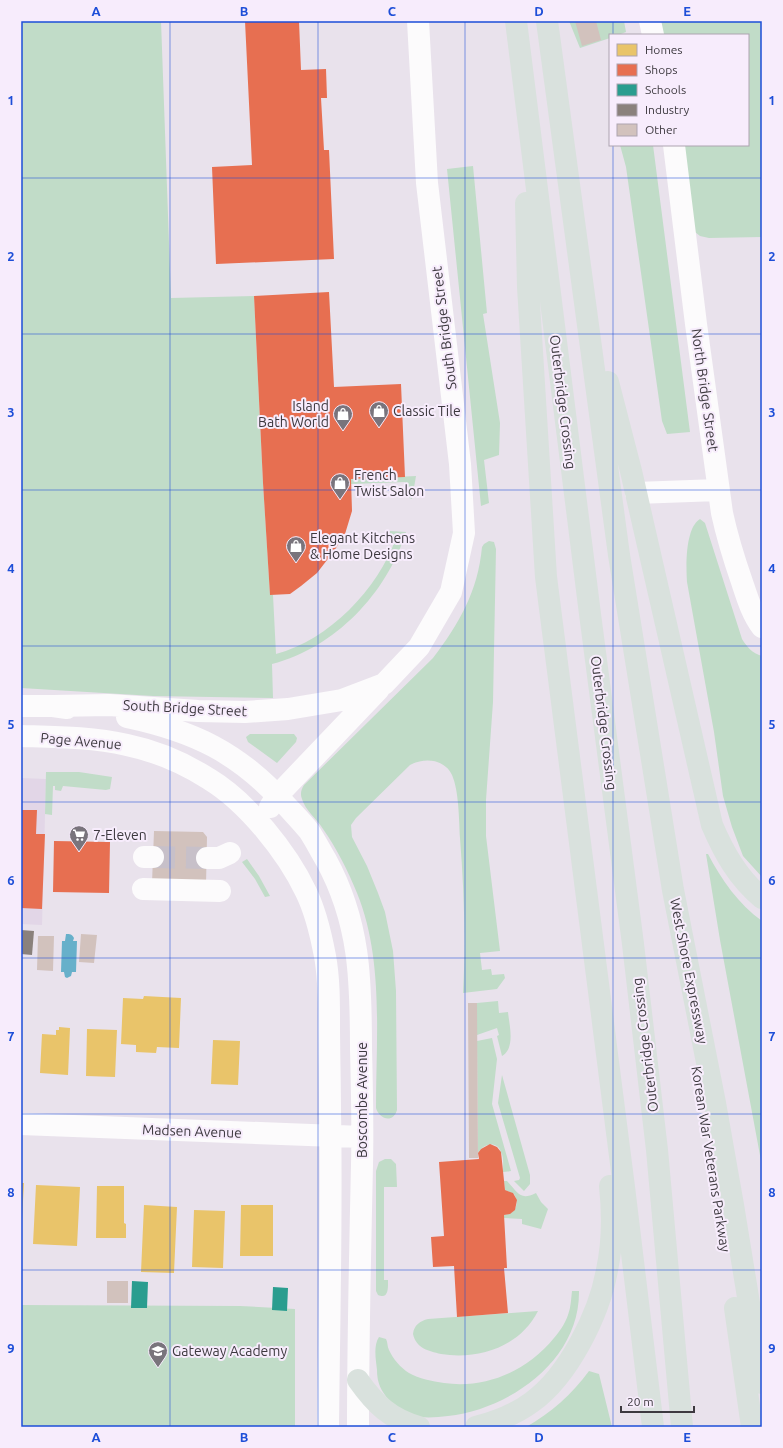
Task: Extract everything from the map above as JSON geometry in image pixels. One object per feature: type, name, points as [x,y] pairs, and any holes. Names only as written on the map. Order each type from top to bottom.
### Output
[{"type":"highway","name":"Outerbridge Crossing","points":[[516,21],[585,575],[633,944],[657,1150],[682,1427]]},
{"type":"highway","points":[[547,21],[619,556],[673,890]]},
{"type":"highway","points":[[524,81],[528,287],[546,577],[624,1187],[653,1427]]},
{"type":"highway","points":[[583,285],[636,493],[712,825],[721,846],[731,863],[744,880],[762,898]]},
{"type":"highway","points":[[476,1427],[515,1413],[545,1392],[558,1378],[581,1341],[599,1300],[607,1272],[612,1231],[610,1191],[574,901],[573,793]]},
{"type":"highway","name":"West Shore Expressway","points":[[673,890],[698,1009],[735,1213],[762,1383]]},
{"type":"highway","name":"Korean War Veterans Parkway","points":[[673,890],[687,1011],[720,1206],[752,1427]]},
{"type":"highway","points":[[358,1380],[369,1396],[385,1411],[397,1419],[419,1427]]},
{"type":"street","name":"South Bridge Street","points":[[260,824],[277,796],[419,647],[451,592],[464,533],[460,464],[427,183],[418,21]]},
{"type":"street","points":[[650,21],[654,34]]},
{"type":"street","name":"North Bridge Street","points":[[674,146],[718,490],[727,536],[751,607],[762,628]]},
{"type":"street","points":[[636,493],[718,490]]},
{"type":"street","name":"South Bridge Street","points":[[53,706],[109,705],[221,713],[281,710],[316,706],[342,700],[384,684]]},
{"type":"street","name":"Page Avenue","points":[[21,706],[53,706],[108,714],[148,722],[182,732],[207,742],[233,758],[258,777],[277,796]]},
{"type":"street","name":"Page Avenue","points":[[21,736],[85,738],[107,741],[134,747],[172,759],[210,779],[237,800],[260,824]]},
{"type":"street","name":"Boscombe Avenue","points":[[277,796],[309,831],[320,848],[338,884],[350,920],[357,953],[361,991],[362,1137],[358,1427]]},
{"type":"street","points":[[260,824],[284,854],[307,894],[316,918],[325,958],[328,985],[330,1136],[328,1427]]},
{"type":"street","points":[[207,858],[219,858],[230,853]]},
{"type":"street","points":[[143,888],[220,891]]},
{"type":"street","name":"Madsen Avenue","points":[[21,1124],[362,1137]]},
{"type":"shaded area","points":[[21,778],[46,779],[42,925],[21,924]]},
{"type":"green space","points":[[21,21],[161,21],[171,298],[254,296],[263,483],[270,595],[273,595],[276,654],[296,647],[315,637],[333,625],[349,610],[377,576],[388,557],[396,538],[387,533],[390,531],[406,532],[397,555],[386,576],[356,615],[317,645],[295,656],[272,664],[273,698],[153,696],[21,688]]},
{"type":"green space","points":[[569,21],[624,21],[626,32],[621,34],[609,34],[609,38],[580,48]]},
{"type":"green space","points":[[653,21],[762,21],[762,237],[709,238],[700,236],[695,232],[679,146],[749,146],[749,34],[657,34]]},
{"type":"green space","points":[[620,146],[653,146],[690,432],[667,434],[662,421],[626,167]]},
{"type":"green space","points":[[473,166],[487,313],[483,314],[500,423],[499,455],[484,460],[489,503],[481,506],[447,169]]},
{"type":"green space","points":[[416,476],[412,499],[409,498],[407,494],[405,482],[351,484],[351,479]]},
{"type":"green space","points":[[700,519],[705,523],[742,639],[750,649],[762,656],[762,877],[743,856],[732,827],[723,796],[714,732],[687,582],[686,567],[689,539],[695,524]]},
{"type":"green space","points":[[489,541],[494,542],[496,549],[493,702],[486,800],[486,836],[500,951],[480,953],[482,970],[491,969],[492,975],[504,974],[505,978],[497,989],[463,993],[463,896],[459,814],[456,789],[452,775],[444,765],[433,761],[421,761],[410,765],[356,818],[351,825],[352,837],[367,866],[385,912],[393,951],[396,991],[397,1110],[392,1117],[386,1118],[380,1115],[376,1108],[377,999],[375,972],[366,918],[357,893],[342,860],[333,844],[306,807],[301,797],[301,792],[304,785],[433,658],[459,620],[466,606],[476,578],[482,547]]},
{"type":"green space","points":[[250,734],[294,734],[297,738],[296,742],[277,763],[248,742],[246,737]]},
{"type":"green space","points":[[46,772],[79,772],[112,777],[110,789],[106,790],[63,786],[61,791],[55,790],[55,786],[53,786],[52,815],[45,814]]},
{"type":"green space","points":[[706,854],[708,854],[731,891],[754,915],[762,921],[762,1166],[720,940]]},
{"type":"green space","points":[[247,859],[259,876],[270,896],[265,897],[255,879],[242,862]]},
{"type":"green space","points":[[498,1001],[499,1013],[508,1012],[511,1036],[509,1047],[502,1056],[497,1036],[499,1035],[497,1028],[477,1035],[477,1003]]},
{"type":"green space","points":[[492,1038],[497,1059],[492,1104],[511,1171],[503,1172],[503,1156],[499,1148],[490,1145],[483,1147],[478,1153],[477,1041]]},
{"type":"green space","points":[[502,1075],[530,1175],[530,1184],[524,1191],[514,1181],[519,1180],[520,1178],[498,1103]]},
{"type":"green space","points":[[385,1159],[391,1159],[396,1164],[397,1187],[384,1187],[384,1280],[388,1280],[388,1286],[386,1294],[382,1296],[378,1295],[376,1291],[376,1171],[379,1162]]},
{"type":"green space","points":[[504,1181],[507,1181],[523,1196],[536,1193],[541,1202],[548,1209],[541,1229],[522,1224],[522,1219],[504,1218],[504,1215],[514,1211],[517,1201],[514,1194],[505,1190]]},
{"type":"green space","points":[[572,1291],[579,1291],[576,1316],[568,1339],[554,1359],[537,1377],[517,1392],[495,1403],[471,1411],[448,1416],[417,1417],[399,1410],[386,1397],[382,1390],[378,1379],[375,1353],[379,1337],[386,1339],[388,1349],[400,1366],[417,1377],[444,1383],[460,1384],[490,1380],[505,1375],[518,1368],[543,1350],[562,1328],[567,1318],[570,1309]]},
{"type":"green space","name":"Gateway Academy","points":[[21,1305],[240,1306],[295,1309],[295,1427],[21,1427]]},
{"type":"green space","points":[[538,1311],[520,1334],[509,1342],[483,1353],[455,1355],[436,1353],[420,1346],[413,1334],[418,1324],[428,1319]]},
{"type":"green space","points":[[589,1371],[599,1374],[612,1427],[526,1427],[544,1416],[560,1402],[576,1387]]},
{"type":"water","points":[[66,934],[72,935],[74,938],[73,941],[77,941],[76,972],[72,972],[71,976],[67,978],[65,977],[64,972],[61,972],[62,941],[65,941]]},
{"type":"building: Homes","points":[[144,996],[181,998],[179,1048],[157,1047],[156,1053],[136,1052],[136,1045],[121,1044],[123,998],[143,999]]},
{"type":"building: Homes","points":[[59,1027],[70,1028],[68,1075],[40,1073],[42,1034],[56,1035],[56,1030],[59,1030]]},
{"type":"building: Homes","points":[[87,1029],[117,1030],[115,1077],[86,1076]]},
{"type":"building: Homes","points":[[213,1040],[240,1041],[238,1085],[211,1084]]},
{"type":"building: Homes","points":[[21,1183],[24,1183],[22,1219],[21,1219]]},
{"type":"building: Homes","points":[[36,1185],[80,1187],[77,1246],[33,1244]]},
{"type":"building: Homes","points":[[97,1186],[124,1186],[124,1223],[126,1224],[126,1238],[96,1238]]},
{"type":"building: Homes","points":[[144,1205],[177,1207],[174,1273],[141,1272]]},
{"type":"building: Homes","points":[[241,1205],[273,1205],[273,1256],[240,1256]]},
{"type":"building: Homes","points":[[194,1210],[225,1211],[223,1268],[192,1267]]},
{"type":"building: Shops","points":[[245,21],[299,21],[301,70],[326,69],[327,98],[321,98],[324,150],[329,150],[334,259],[216,264],[212,167],[252,165]]},
{"type":"building: Shops","points":[[329,292],[334,387],[401,384],[405,477],[351,479],[352,511],[345,534],[334,551],[317,573],[290,594],[270,595],[254,296]]},
{"type":"building: Shops","points":[[21,810],[37,810],[36,834],[45,834],[42,909],[21,908]]},
{"type":"building: Shops","points":[[54,841],[110,842],[109,893],[53,892]]},
{"type":"building: Shops","points":[[490,1144],[497,1147],[501,1152],[505,1190],[513,1193],[517,1200],[515,1210],[510,1214],[504,1215],[507,1268],[504,1268],[508,1313],[457,1317],[454,1266],[433,1267],[431,1237],[444,1236],[439,1162],[479,1159],[478,1153],[481,1149]]},
{"type":"building: Schools","points":[[132,1281],[148,1282],[147,1308],[131,1308]]},
{"type":"building: Schools","points":[[273,1287],[288,1288],[287,1311],[272,1310]]},
{"type":"building: Industry","points":[[21,930],[34,931],[32,955],[21,954]]},
{"type":"building: Other","points":[[575,21],[596,21],[601,40],[582,46]]},
{"type":"building: Other","points":[[154,831],[203,832],[207,837],[206,885],[152,883]]},
{"type":"building: Other","points":[[81,934],[97,935],[94,963],[79,962]]},
{"type":"building: Other","points":[[38,936],[54,936],[53,971],[37,970]]},
{"type":"building: Other","points":[[468,1003],[477,1003],[478,1158],[469,1158]]},
{"type":"building: Other","points":[[107,1281],[128,1281],[128,1303],[107,1303]]},
{"type":"tunnel","points":[[153,857],[207,858]]},
{"type":"place","name":"Classic Tile","points":[[379,428]]},
{"type":"place","name":"Island Bath World","points":[[343,431]]},
{"type":"place","name":"French Twist Salon","points":[[340,500]]},
{"type":"place","name":"Elegant Kitchens & Home Designs","points":[[296,563]]},
{"type":"place","name":"7-Eleven","points":[[79,852]]},
{"type":"place","name":"Gateway Academy","points":[[158,1368]]}]
